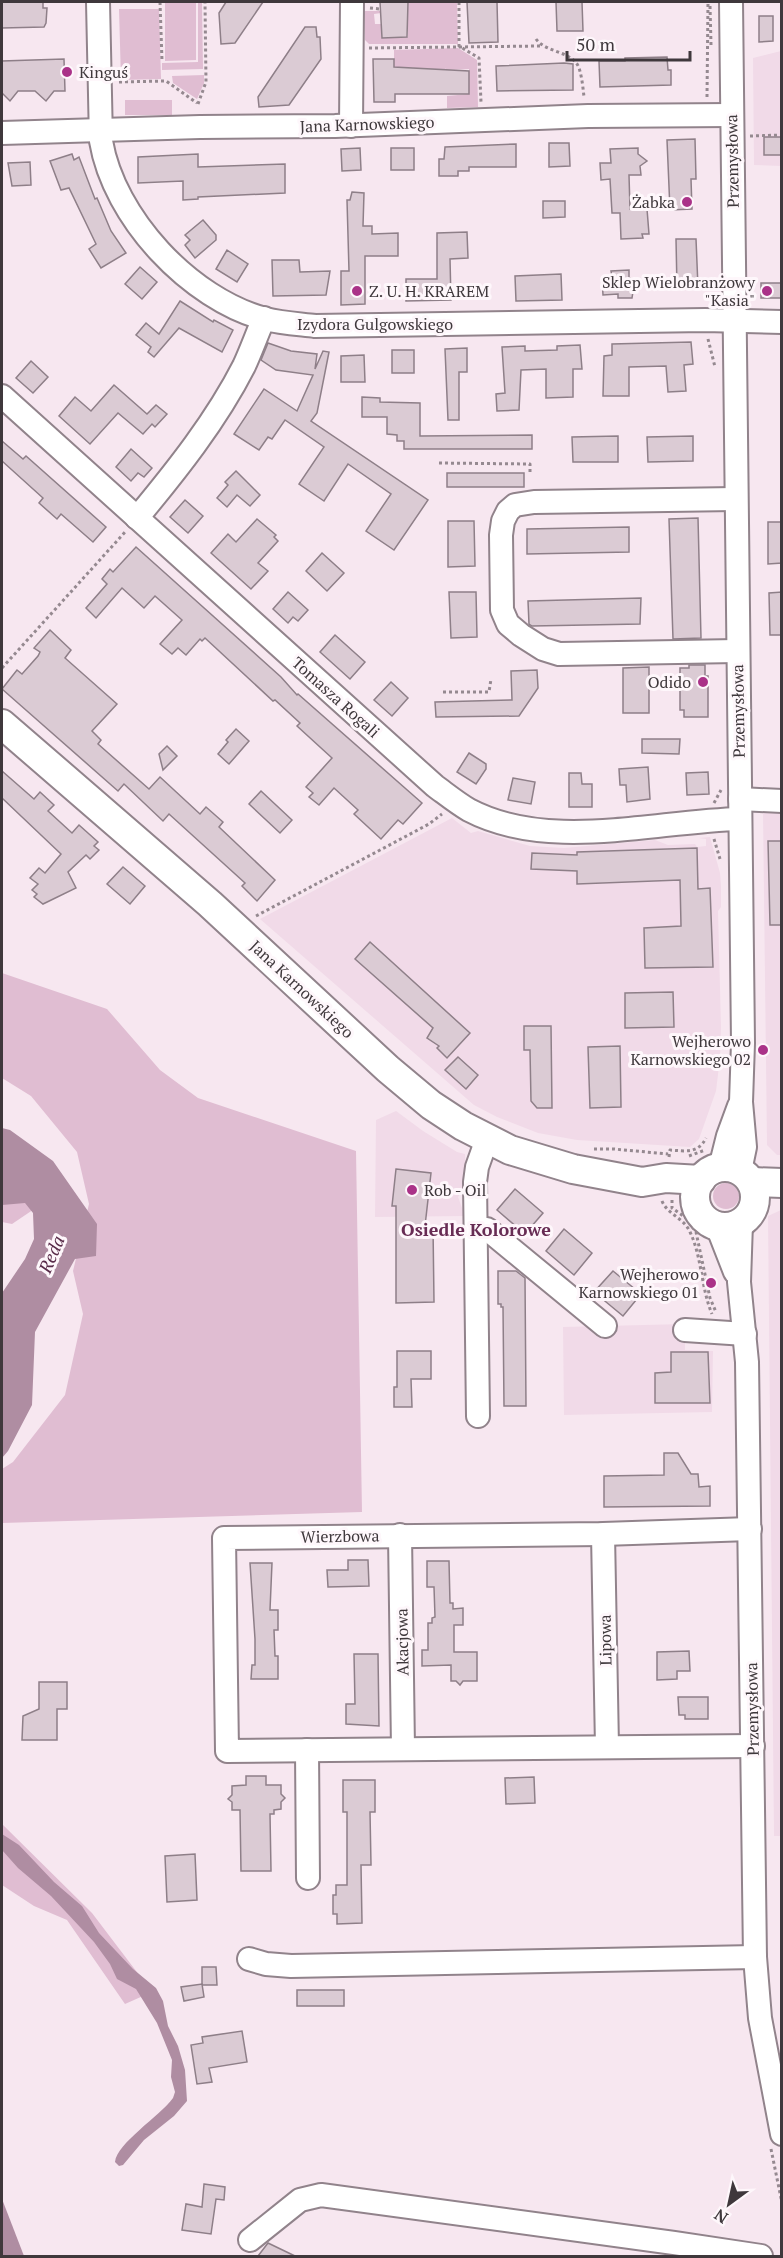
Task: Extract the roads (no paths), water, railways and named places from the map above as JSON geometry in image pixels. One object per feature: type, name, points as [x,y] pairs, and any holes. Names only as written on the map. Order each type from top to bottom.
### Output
[{"type":"main road","name":"Jana Karnowskiego","points":[[2,724],[238,930],[379,1061],[430,1105],[463,1126],[510,1150],[663,1195],[728,1195],[782,1183]]},
{"type":"main road","points":[[728,1195],[782,1195]]},
{"type":"street","name":"Izydora Gulgowskiego","points":[[98,2],[104,155],[127,206],[160,254],[185,277],[216,296],[264,318],[315,326],[734,320]]},
{"type":"street","points":[[351,126],[352,2]]},
{"type":"street","name":"Przemysłowa","points":[[732,2],[735,499],[743,1043],[741,1102],[728,1136],[728,1195],[747,1362],[755,1957],[760,2018],[782,2134]]},
{"type":"street","name":"Jana Karnowskiego","points":[[2,132],[351,126],[588,116],[732,115]]},
{"type":"street","points":[[137,518],[177,470],[207,426],[244,366],[264,318]]},
{"type":"street","points":[[734,320],[782,322]]},
{"type":"street","name":"Tomasza Rogali","points":[[2,396],[435,786],[469,810],[515,826],[540,830],[618,829],[713,820],[740,809],[782,801]]},
{"type":"street","points":[[735,499],[534,502],[515,506],[508,511],[503,521],[501,535],[502,610],[508,624],[520,635],[543,649],[559,654],[737,651]]},
{"type":"street","points":[[478,1416],[477,1167],[487,1139]]},
{"type":"street","points":[[476,1229],[487,1229],[605,1326]]},
{"type":"street","points":[[685,1330],[745,1335]]},
{"type":"street","name":"Wierzbowa","points":[[750,1528],[603,1534],[224,1538],[227,1751],[753,1746]]},
{"type":"street","name":"Lipowa","points":[[603,1534],[607,1747]]},
{"type":"street","name":"Akacjowa","points":[[400,1535],[404,1749]]},
{"type":"street","points":[[307,1750],[308,1878]]},
{"type":"street","points":[[249,1959],[266,1964],[291,1966],[755,1957]]},
{"type":"street","points":[[250,2240],[300,2200],[321,2195],[674,2242],[761,2256]]},
{"type":"water","name":"Reda","points":[[2,1128],[10,1130],[53,1161],[97,1224],[96,1256],[75,1259],[35,1332],[32,1405],[2,1458],[2,1293],[25,1259],[34,1239],[33,1213],[25,1203],[2,1205]]},
{"type":"water","points":[[2,1834],[19,1845],[54,1882],[82,1906],[99,1933],[133,1969],[156,1988],[163,2001],[168,2026],[178,2046],[185,2070],[187,2101],[174,2116],[144,2140],[123,2165],[119,2166],[115,2162],[123,2147],[173,2098],[175,2092],[171,2077],[172,2060],[157,2023],[136,1989],[117,1979],[110,1964],[94,1942],[51,1896],[18,1868],[2,1850]]},
{"type":"water","points":[[2,2199],[24,2256],[2,2256]]},
{"type":"place","name":"Kinguś","points":[[67,72]]},
{"type":"place","name":"Żabka","points":[[687,202]]},
{"type":"place","name":"Z. U. H. KRAREM","points":[[357,291]]},
{"type":"place","name":"Sklep Wielobranżowy \"Kasia\"","points":[[767,291]]},
{"type":"place","name":"Odido","points":[[703,682]]},
{"type":"place","name":"Wejherowo Karnowskiego 02","points":[[763,1050]]},
{"type":"place","name":"Rob - Oil","points":[[412,1190]]},
{"type":"place","name":"Wejherowo Karnowskiego 01","points":[[711,1283]]},
{"type":"district","name":"Osiedle Kolorowe","points":[[476,1229]]}]
